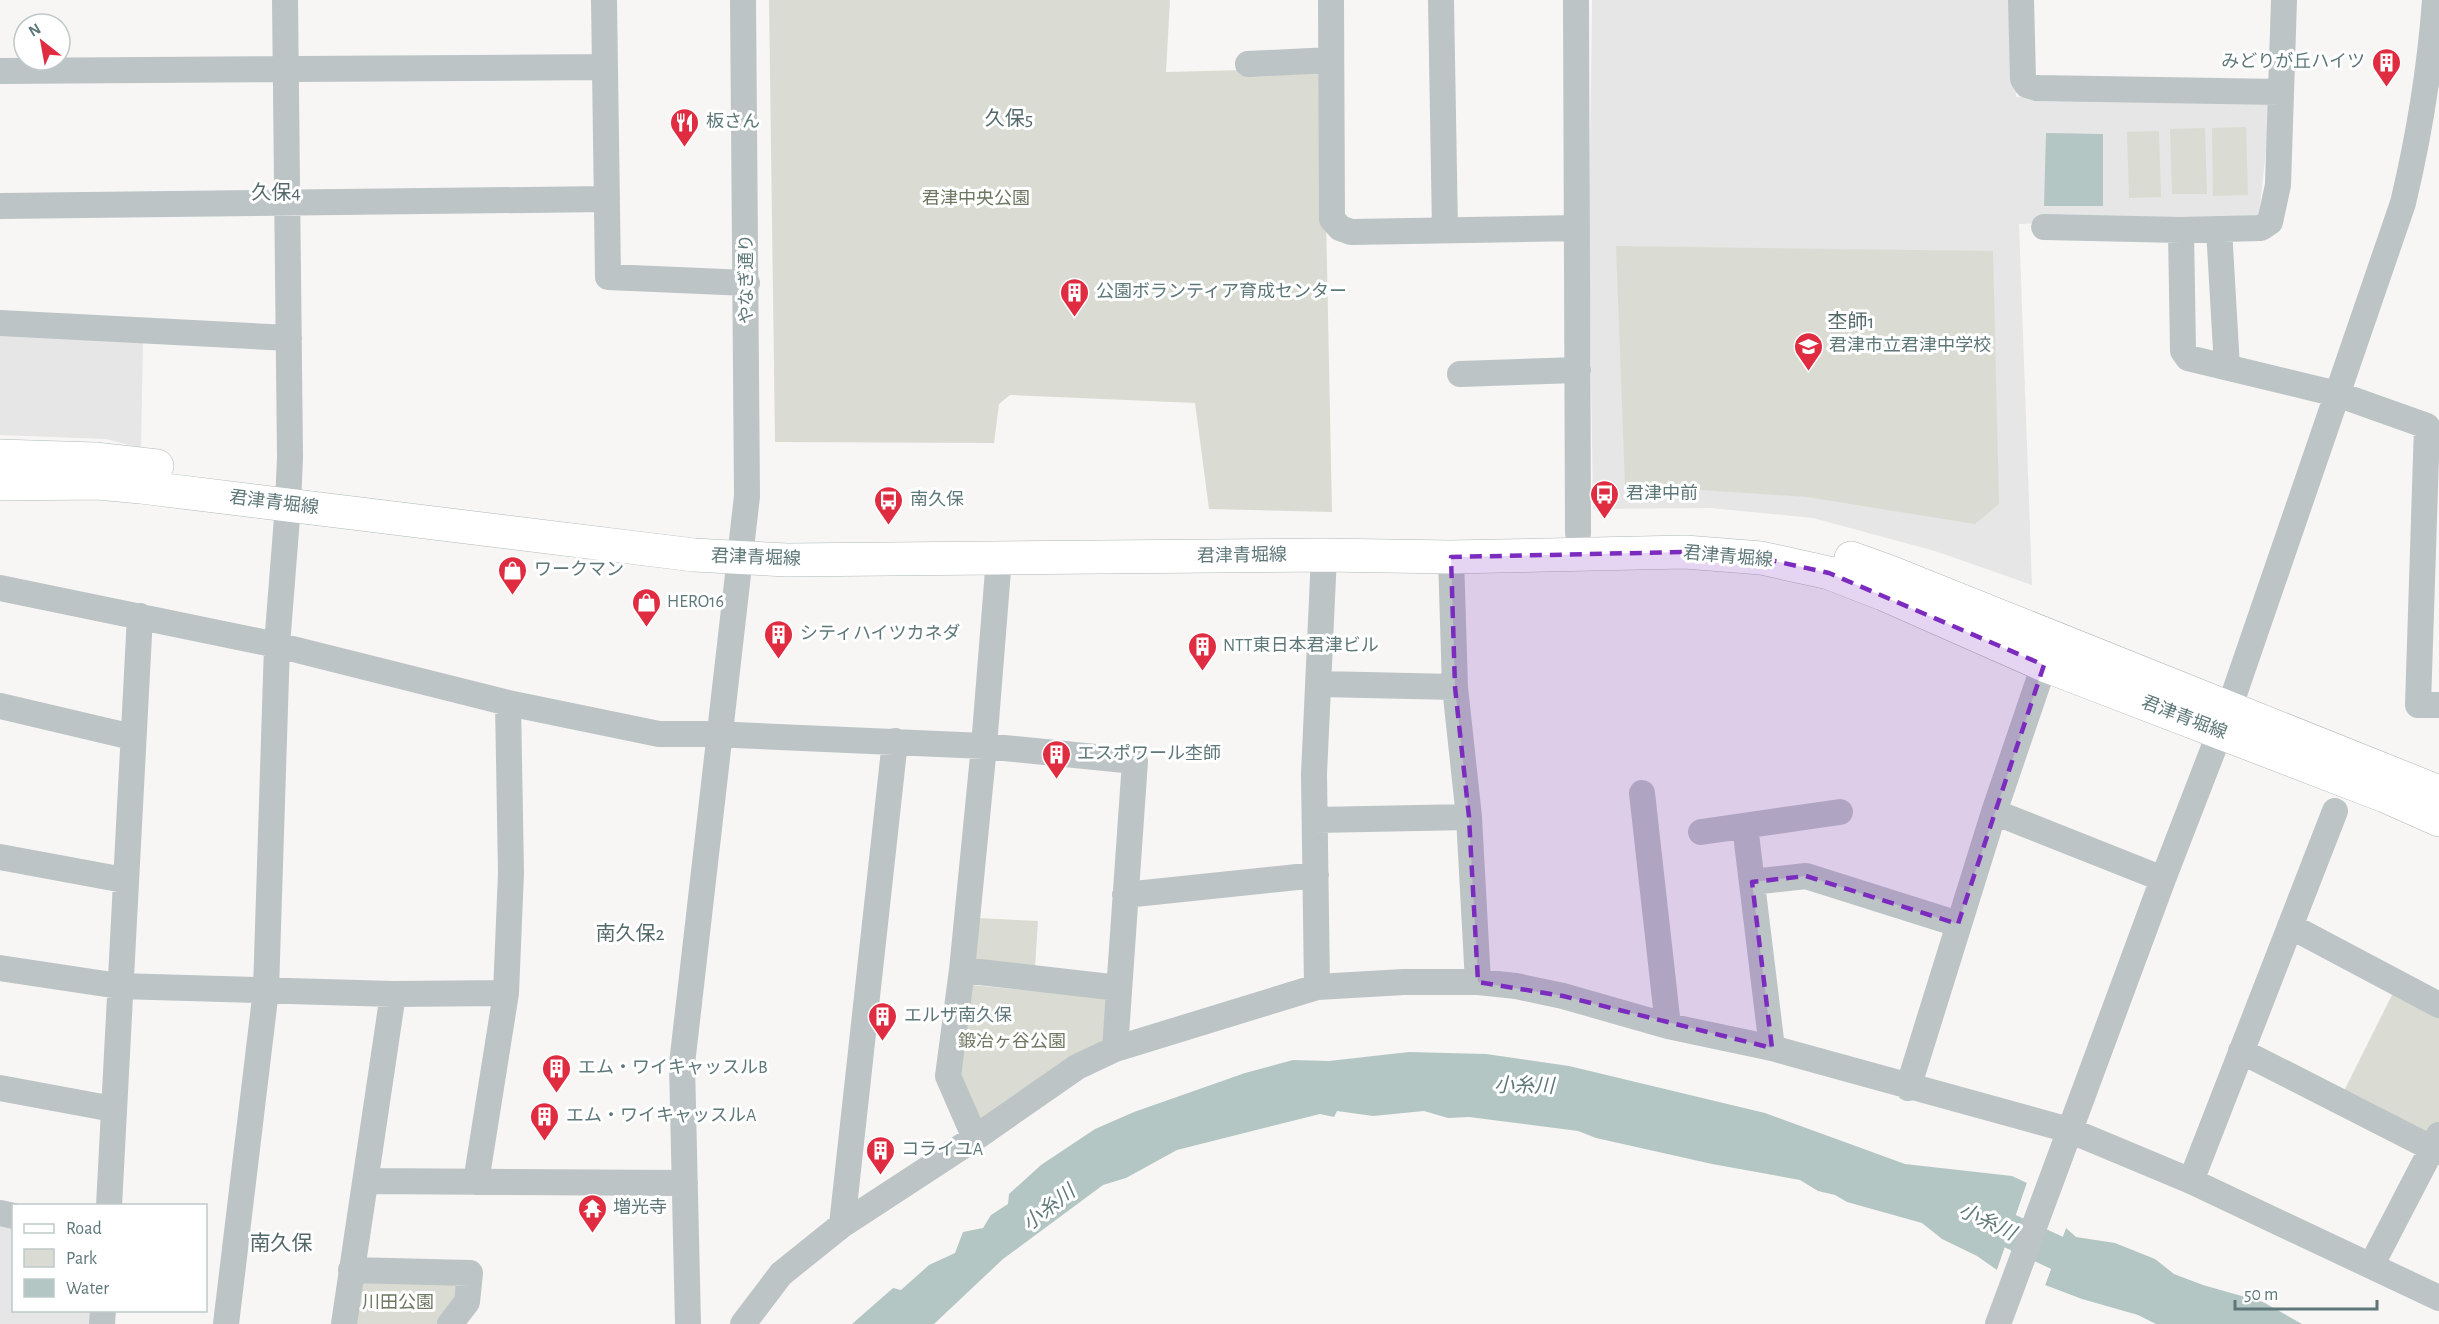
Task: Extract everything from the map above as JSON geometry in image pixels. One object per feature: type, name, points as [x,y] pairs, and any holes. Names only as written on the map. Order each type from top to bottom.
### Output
[{"type":"main road","name":"君津青堀線","points":[[0,456],[95,459],[289,494]]},
{"type":"main road","name":"君津青堀線","points":[[0,484],[98,483],[289,494],[711,536],[742,548],[787,560],[1324,555],[1451,557],[1685,552],[1761,558],[1828,573],[1883,594],[2044,664],[2224,719],[2439,792]]},
{"type":"main road","name":"君津青堀線","points":[[742,548],[956,541],[1706,532],[1789,540],[1890,572],[2224,719],[2439,820]]},
{"type":"street","points":[[226,1324],[266,990],[277,645],[289,494],[285,0]]},
{"type":"street","points":[[604,0],[608,277],[747,284]]},
{"type":"street","name":"やなぎ通り","points":[[688,1324],[682,1064],[747,496],[743,0]]},
{"type":"street","points":[[1331,0],[1332,219],[1340,228],[1352,232],[1577,228]]},
{"type":"street","points":[[1441,0],[1445,230]]},
{"type":"street","points":[[1576,0],[1578,533]]},
{"type":"street","points":[[2021,0],[2023,79],[2027,85],[2037,88],[2281,92]]},
{"type":"street","points":[[2044,227],[2181,230],[2261,228],[2270,222],[2278,185],[2284,0]]},
{"type":"street","points":[[1998,1324],[2224,719],[2406,192],[2419,139],[2431,57],[2435,0]]},
{"type":"street","points":[[1248,64],[1331,60]]},
{"type":"street","points":[[0,71],[605,67]]},
{"type":"street","points":[[0,206],[607,199]]},
{"type":"street","points":[[2219,229],[2227,367]]},
{"type":"street","points":[[2181,230],[2183,351],[2188,358],[2337,394],[2427,426],[2431,534],[2418,705],[2439,705]]},
{"type":"street","points":[[0,322],[289,338]]},
{"type":"street","points":[[1460,374],[1578,370]]},
{"type":"street","points":[[1317,987],[1314,774],[1320,684],[1324,555]]},
{"type":"street","points":[[1451,557],[1455,687],[1469,818],[1478,982]]},
{"type":"street","points":[[975,1138],[948,1076],[962,970],[984,746],[999,558]]},
{"type":"street","points":[[0,588],[277,645],[508,704],[660,734],[895,741],[984,746],[1135,760],[1115,1049]]},
{"type":"street","points":[[109,1204],[124,880],[140,616]]},
{"type":"street","points":[[1908,1088],[1958,924],[2044,664]]},
{"type":"street","points":[[1320,684],[1455,687]]},
{"type":"street","points":[[476,1182],[506,993],[511,873],[508,704]]},
{"type":"street","points":[[0,706],[132,737]]},
{"type":"street","points":[[842,1225],[895,741]]},
{"type":"street","points":[[1642,793],[1668,1026]]},
{"type":"street","points":[[2191,1181],[2335,811]]},
{"type":"street","points":[[1701,832],[1840,812]]},
{"type":"street","points":[[1994,812],[2163,879]]},
{"type":"street","points":[[1315,820],[1469,818]]},
{"type":"street","points":[[1745,826],[1772,1048]]},
{"type":"street","points":[[0,857],[124,880]]},
{"type":"street","points":[[1125,896],[1316,875]]},
{"type":"street","points":[[1752,882],[1806,876],[1958,924]]},
{"type":"street","points":[[2290,926],[2439,1005]]},
{"type":"street","points":[[0,968],[119,986],[393,994],[506,993]]},
{"type":"street","points":[[962,970],[1119,988]]},
{"type":"street","points":[[743,1324],[781,1274],[842,1225],[975,1138],[1077,1067],[1115,1049],[1317,987],[1404,982],[1478,982],[1516,986],[1563,996],[1668,1026],[1772,1048],[1908,1088],[2191,1181],[2439,1298]]},
{"type":"street","points":[[344,1324],[393,994]]},
{"type":"street","points":[[2241,1051],[2437,1145],[2371,1266]]},
{"type":"street","points":[[0,1088],[113,1109]]},
{"type":"street","points":[[366,1181],[685,1183]]},
{"type":"street","points":[[351,1270],[470,1273],[467,1302],[450,1324]]},
{"type":"highlighted area","points":[[1685,552],[1761,558],[1829,573],[2044,665],[1958,924],[1806,876],[1752,882],[1772,1048],[1563,996],[1478,982],[1469,817],[1455,687],[1451,557]]},
{"type":"shaded area","name":"君津市立君津中学校","points":[[1592,0],[2011,0],[2016,97],[2271,104],[2259,215],[2019,224],[2032,585],[1935,551],[1813,518],[1710,508],[1593,509],[1589,237]]},
{"type":"shaded area","points":[[0,334],[143,340],[141,448],[106,439],[0,435]]},
{"type":"shaded area","points":[[0,1221],[12,1223],[12,1312],[91,1312],[90,1324],[0,1324]]},
{"type":"green space","name":"君津中央公園","points":[[769,0],[1170,0],[1166,72],[1323,68],[1332,512],[1209,509],[1195,403],[1010,395],[999,404],[994,443],[775,442]]},
{"type":"green space","points":[[2246,127],[2248,195],[2213,196],[2212,128]]},
{"type":"green space","points":[[2205,128],[2207,194],[2172,194],[2170,129]]},
{"type":"green space","points":[[2159,131],[2161,197],[2129,198],[2127,132]]},
{"type":"green space","points":[[1616,246],[1993,251],[1999,504],[1975,524],[1807,497],[1625,485]]},
{"type":"green space","points":[[978,918],[1038,921],[1035,968],[981,964],[974,958]]},
{"type":"green space","name":"鍛冶ヶ谷公園","points":[[971,985],[1110,998],[1109,1039],[985,1125],[974,1121],[956,1080]]},
{"type":"green space","points":[[2396,994],[2439,1016],[2439,1122],[2434,1132],[2422,1135],[2344,1091],[2392,995]]},
{"type":"green space","name":"川田公園","points":[[359,1280],[454,1282],[458,1287],[458,1298],[438,1324],[349,1324]]},
{"type":"water","points":[[2046,133],[2103,134],[2103,206],[2044,206]]},
{"type":"water","points":[[1409,1052],[1486,1054],[1569,1066],[1765,1113],[1905,1164],[2012,1176],[2027,1183],[1997,1270],[1977,1256],[1942,1239],[1922,1223],[1847,1202],[1835,1195],[1818,1191],[1800,1180],[1712,1164],[1596,1138],[1578,1131],[1469,1117],[1448,1118],[1424,1111],[1373,1116],[1337,1111],[1334,1117],[1320,1114],[1177,1150],[1126,1178],[1103,1185],[1003,1259],[934,1324],[852,1324],[893,1288],[901,1290],[929,1265],[955,1253],[963,1232],[983,1228],[991,1215],[1008,1204],[1009,1194],[1041,1165],[1095,1129],[1134,1112],[1245,1073],[1293,1060],[1329,1061]]},
{"type":"water","points":[[2066,1228],[2076,1237],[2115,1243],[2155,1259],[2174,1274],[2203,1285],[2263,1302],[2302,1324],[2156,1324],[2138,1315],[2082,1299],[2045,1285]]},
{"type":"pier","points":[[2028,1180],[2030,1184],[1999,1271],[1996,1273]]},
{"type":"pier","points":[[2064,1225],[2067,1225],[2044,1288],[2042,1284]]},
{"type":"waterway","name":"小糸川","points":[[1967,1211],[2100,1273]]},
{"type":"place","name":"みどりが丘ハイツ","points":[[2386,88]]},
{"type":"place","name":"板さん","points":[[685,148]]},
{"type":"place","name":"公園ボランティア育成センター","points":[[1075,318]]},
{"type":"place","name":"君津市立君津中学校","points":[[1808,372]]},
{"type":"place","name":"君津中前","points":[[1605,520]]},
{"type":"place","name":"南久保","points":[[889,526]]},
{"type":"place","name":"ワークマン","points":[[513,596]]},
{"type":"place","name":"HERO16","points":[[646,628]]},
{"type":"place","name":"シティハイツカネダ","points":[[779,660]]},
{"type":"place","name":"NTT東日本君津ビル","points":[[1202,672]]},
{"type":"place","name":"エスポワール杢師","points":[[1056,780]]},
{"type":"place","name":"エルザ南久保","points":[[883,1042]]},
{"type":"place","name":"エム・ワイキャッスルB","points":[[557,1094]]},
{"type":"place","name":"エム・ワイキャッスルA","points":[[545,1142]]},
{"type":"place","name":"コライユA","points":[[880,1176]]},
{"type":"place","name":"増光寺","points":[[592,1234]]},
{"type":"district","name":"久保5","points":[[1009,119]]},
{"type":"district","name":"久保4","points":[[276,193]]},
{"type":"district","name":"杢師1","points":[[1851,322]]},
{"type":"district","name":"南久保2","points":[[630,934]]},
{"type":"district","name":"南久保","points":[[281,1243]]}]
